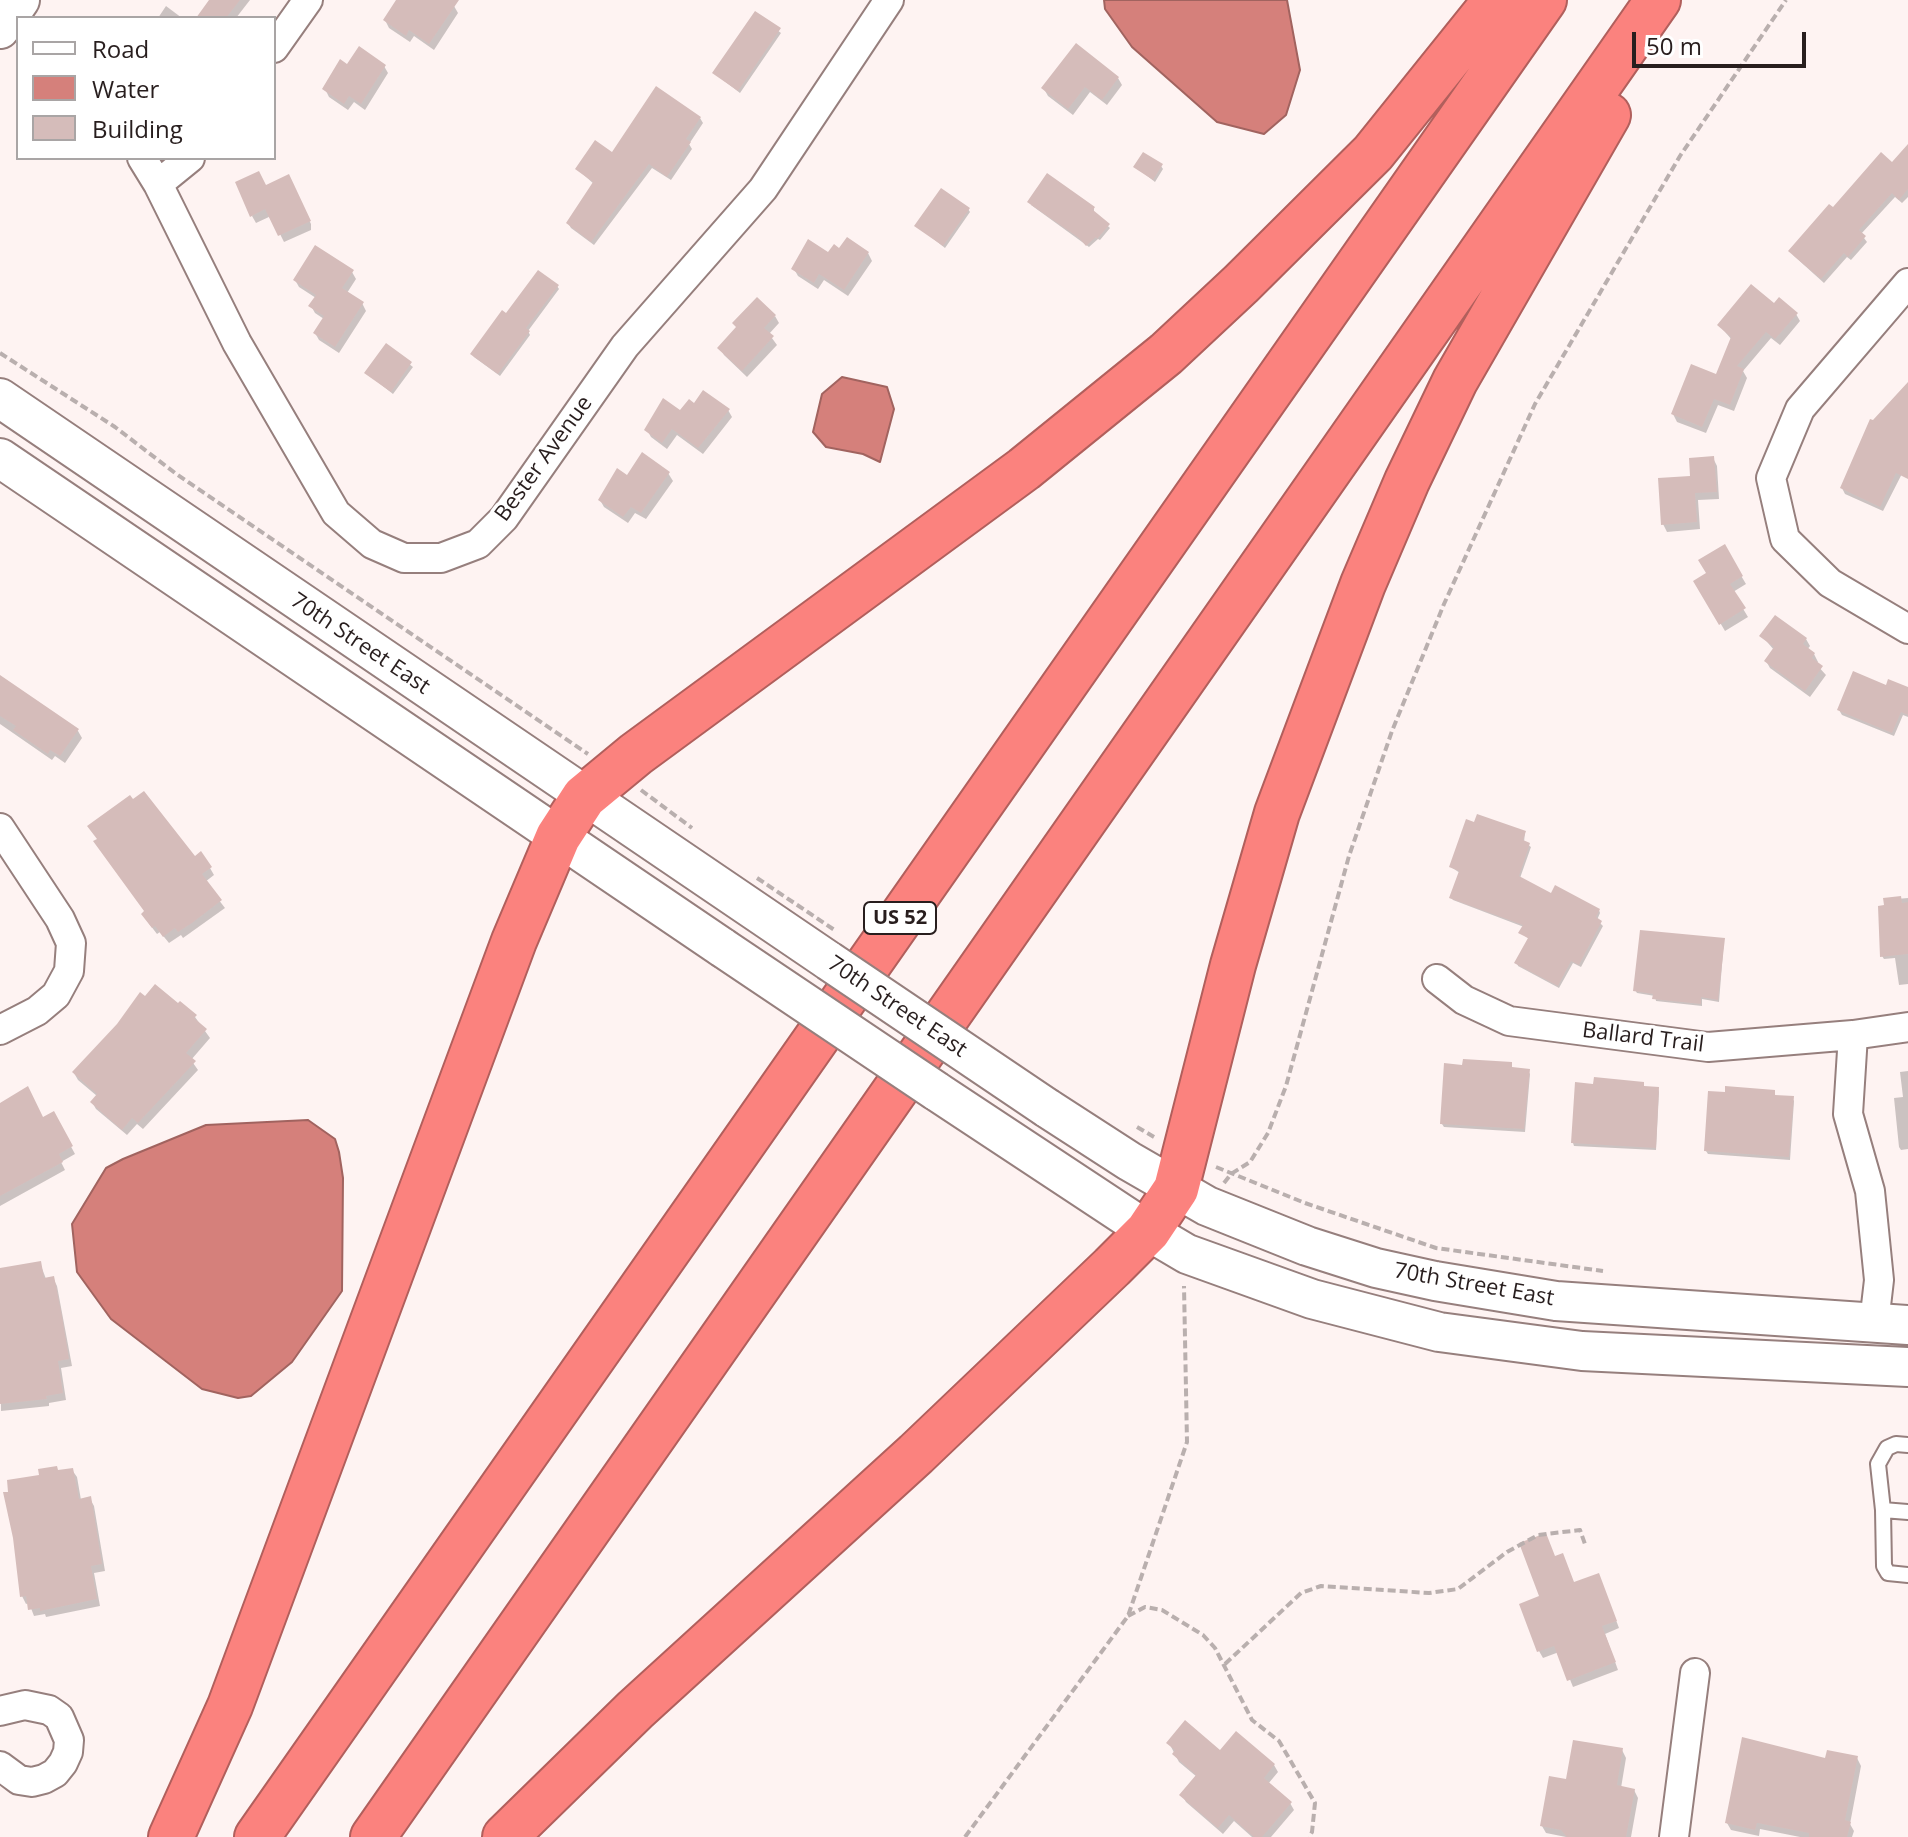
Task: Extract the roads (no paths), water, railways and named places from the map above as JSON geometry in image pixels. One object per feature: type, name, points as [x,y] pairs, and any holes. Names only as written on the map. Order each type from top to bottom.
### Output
[{"type":"highway","points":[[171,1837],[230,1706],[514,941],[558,837],[599,784],[1024,469],[1166,354],[1373,153],[1496,0]]},
{"type":"highway","name":"US 52","points":[[257,1837],[1544,0]]},
{"type":"highway","points":[[373,1837],[1658,0]]},
{"type":"highway","points":[[505,1837],[635,1710],[916,1454],[1148,1231],[1191,1197],[1233,965],[1277,813],[1363,584],[1407,481],[1455,381],[1674,0]]},
{"type":"main road","name":"70th Street East","points":[[0,398],[599,784],[751,908],[1047,1108],[1191,1197],[1307,1246],[1376,1268],[1511,1294],[1556,1301],[1891,1324]]},
{"type":"main road","points":[[0,458],[1021,1148],[1187,1254],[1312,1299],[1439,1332],[1582,1351],[1908,1367]]},
{"type":"street","points":[[276,45],[308,0]]},
{"type":"street","name":"Bester Avenue","points":[[143,160],[237,343],[336,513],[372,544],[404,558],[441,558],[478,544],[504,518],[625,346],[763,189],[889,0]]},
{"type":"street","points":[[158,184],[188,160]]},
{"type":"street","points":[[1908,283],[1800,409],[1771,478],[1785,539],[1830,583],[1908,629]]},
{"type":"street","points":[[0,828],[67,930],[71,958],[69,971],[56,995],[37,1011],[0,1030]]},
{"type":"street","name":"Ballard Trail","points":[[1437,979],[1464,1000],[1509,1021],[1708,1047],[1853,1035],[1908,1027]]},
{"type":"street","points":[[1853,1035],[1848,1114],[1870,1191],[1879,1280],[1891,1324]]},
{"type":"street","points":[[1674,1837],[1695,1673]]},
{"type":"street","points":[[0,1711],[25,1705],[37,1705],[49,1710],[66,1728],[69,1740],[63,1763],[55,1773],[44,1779],[32,1782],[19,1780],[0,1766]]},
{"type":"lane","points":[[1908,1445],[1896,1444],[1887,1448],[1878,1464],[1884,1566],[1888,1573],[1908,1575]]},
{"type":"lane","points":[[1883,1510],[1908,1512]]},
{"type":"water","points":[[1104,0],[1287,0],[1300,70],[1286,115],[1264,134],[1217,122],[1132,47],[1105,9]]},
{"type":"water","points":[[842,377],[887,387],[894,409],[880,462],[863,454],[826,447],[813,432],[822,394]]},
{"type":"water","points":[[308,1120],[335,1139],[339,1152],[343,1178],[342,1291],[292,1362],[251,1396],[238,1398],[202,1389],[111,1319],[77,1272],[72,1224],[106,1168],[123,1159],[206,1125]]}]
